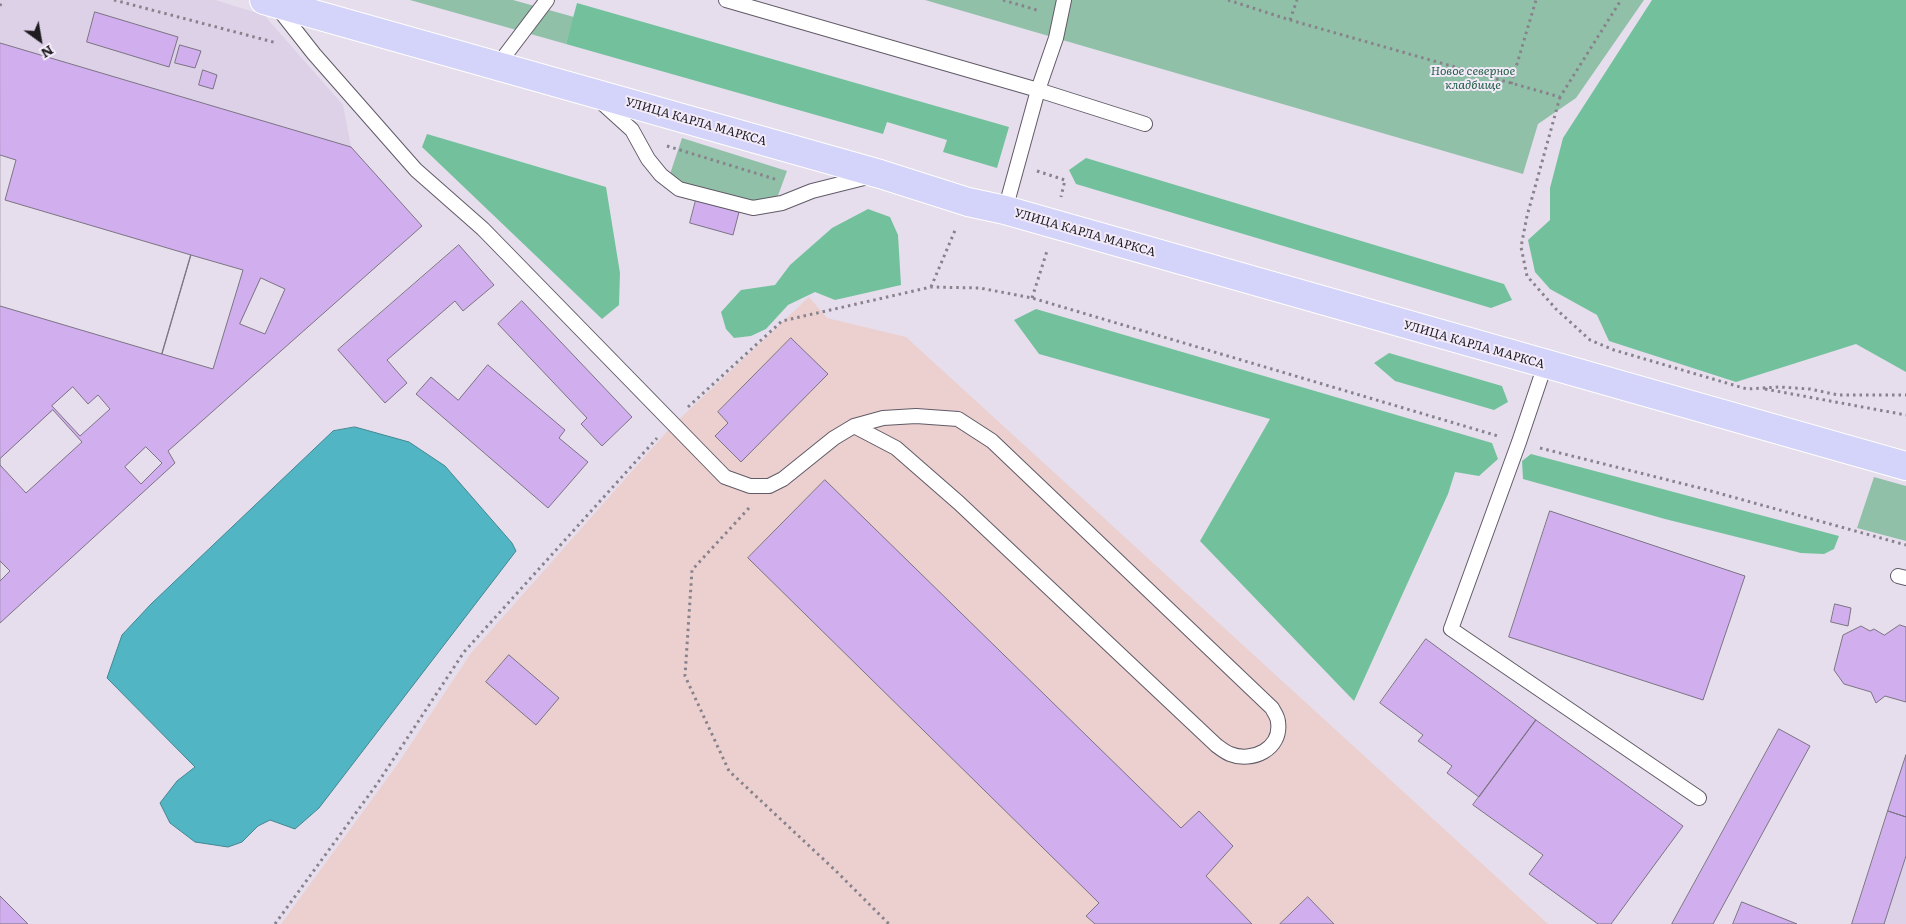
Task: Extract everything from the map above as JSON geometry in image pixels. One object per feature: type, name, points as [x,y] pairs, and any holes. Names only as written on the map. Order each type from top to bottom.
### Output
[{"type":"main road","name":"УЛИЦА КАРЛА МАРКСА","points":[[269,1],[880,174],[968,202],[1005,210],[1545,365],[1906,466]]},
{"type":"lane","points":[[497,66],[547,0]]},
{"type":"lane","points":[[726,0],[1038,90],[1145,124]]},
{"type":"lane","points":[[1005,210],[1038,90],[1056,38],[1064,0]]},
{"type":"lane","points":[[269,1],[416,170],[483,229],[725,476],[750,486],[770,486],[783,479],[834,438],[854,426],[883,418],[916,416],[958,419],[992,441],[1272,708],[1278,721],[1278,735],[1271,747],[1259,756],[1244,757],[1229,754],[1216,745],[959,503],[896,448],[854,426]]},
{"type":"lane","points":[[588,91],[632,130],[648,159],[661,175],[680,189],[753,208],[782,203],[812,191],[880,174]]},
{"type":"lane","points":[[1545,365],[1451,629],[1699,798]]},
{"type":"path","points":[[0,6],[2,0]]},
{"type":"path","points":[[114,0],[314,54]]},
{"type":"path","points":[[1002,0],[1060,16]]},
{"type":"path","points":[[1228,0],[1290,20],[1560,97]]},
{"type":"path","points":[[1290,20],[1297,0]]},
{"type":"path","points":[[1511,84],[1536,0]]},
{"type":"path","points":[[1621,0],[1560,97],[1527,216],[1521,247],[1527,276],[1556,309],[1590,340],[1614,350],[1747,389],[1779,387],[1810,389],[1838,395],[1906,395]]},
{"type":"path","points":[[636,138],[812,191]]},
{"type":"path","points":[[931,287],[968,202]]},
{"type":"path","points":[[275,924],[377,784],[464,652],[671,422],[782,321],[931,287],[980,288],[1032,298],[1519,442],[1700,488],[1906,545]]},
{"type":"path","points":[[1759,388],[1906,415]]},
{"type":"path","points":[[770,486],[692,570],[685,676],[729,771],[889,924]]},
{"type":"shaded area","points":[[0,0],[215,0],[264,15],[343,105],[351,147],[0,43]]},
{"type":"shaded area","points":[[809,297],[827,318],[906,337],[1548,924],[281,924],[397,765],[471,653],[671,427]]},
{"type":"shaded area","points":[[1906,856],[1906,924],[1884,924]]},
{"type":"green space","points":[[410,0],[513,0],[574,17],[566,44]]},
{"type":"green space","name":"Новое северное кладбище","points":[[925,0],[1644,0],[1576,98],[1538,124],[1523,174]]},
{"type":"green space","points":[[1652,0],[1906,0],[1906,372],[1856,344],[1736,382],[1609,341],[1597,315],[1550,289],[1535,272],[1528,240],[1550,220],[1550,188],[1563,138]]},
{"type":"green space","points":[[577,3],[1009,127],[997,168],[943,152],[947,140],[887,122],[883,134],[566,44]]},
{"type":"green space","points":[[427,134],[606,187],[620,273],[619,305],[602,319],[422,147]]},
{"type":"green space","points":[[682,138],[787,171],[776,201],[756,206],[689,186],[670,174]]},
{"type":"green space","points":[[1086,158],[1504,284],[1512,300],[1491,308],[1076,184],[1069,170]]},
{"type":"green space","points":[[868,209],[890,217],[898,235],[901,285],[835,300],[815,292],[788,305],[766,329],[751,336],[734,338],[726,329],[721,312],[741,290],[775,285],[790,265],[832,228]]},
{"type":"green space","points":[[1036,309],[1492,443],[1498,459],[1479,476],[1455,472],[1448,494],[1354,701],[1200,541],[1270,419],[1039,354],[1014,320]]},
{"type":"green space","points":[[1389,353],[1502,386],[1508,402],[1494,410],[1395,381],[1374,363]]},
{"type":"green space","points":[[1531,454],[1839,536],[1834,549],[1824,554],[1801,553],[1665,519],[1523,479],[1522,461]]},
{"type":"green space","points":[[1874,477],[1906,486],[1906,541],[1857,528]]},
{"type":"water","points":[[355,427],[409,442],[445,466],[512,543],[516,551],[319,808],[295,829],[270,820],[258,826],[242,842],[228,847],[195,842],[170,823],[160,803],[177,781],[195,767],[107,678],[122,635],[151,604],[333,431]]},
{"type":"building","points":[[95,12],[178,37],[169,67],[87,42]]},
{"type":"building","points":[[0,43],[351,147],[422,226],[168,451],[175,463],[0,623]]},
{"type":"building","points":[[180,45],[201,51],[195,68],[175,63]]},
{"type":"building","points":[[203,70],[217,75],[213,89],[199,85]]},
{"type":"building","points":[[0,155],[16,160],[5,200],[191,255],[162,354],[0,306]]},
{"type":"building","points":[[696,200],[739,212],[733,235],[690,223]]},
{"type":"building","points":[[459,245],[494,285],[463,311],[455,301],[387,360],[407,383],[385,403],[338,350]]},
{"type":"building","points":[[191,255],[243,270],[213,369],[162,354]]},
{"type":"building","points":[[261,278],[285,289],[265,334],[240,324]]},
{"type":"building","points":[[522,301],[632,417],[602,446],[581,424],[587,418],[498,324]]},
{"type":"building","points":[[791,338],[828,374],[741,462],[715,436],[728,423],[718,412]]},
{"type":"building","points":[[488,365],[565,430],[559,438],[588,462],[548,508],[416,394],[431,377],[458,400]]},
{"type":"building","points":[[73,387],[88,404],[98,395],[110,409],[80,436],[52,406]]},
{"type":"building","points":[[53,410],[82,442],[26,493],[0,465],[0,459]]},
{"type":"building","points":[[146,447],[162,463],[141,484],[125,467]]},
{"type":"building","points":[[825,480],[1181,828],[1199,811],[1233,846],[1206,876],[1252,924],[1095,924],[1086,916],[1099,903],[748,558]]},
{"type":"building","points":[[1550,511],[1745,576],[1703,700],[1509,637]]},
{"type":"building","points":[[0,561],[10,571],[0,581]]},
{"type":"building","points":[[1835,604],[1851,608],[1848,626],[1831,622]]},
{"type":"building","points":[[1900,625],[1906,627],[1906,702],[1885,696],[1876,703],[1871,692],[1844,684],[1834,670],[1843,635],[1861,626],[1870,631],[1874,629],[1884,635]]},
{"type":"building","points":[[1426,639],[1536,720],[1479,797],[1447,773],[1452,766],[1418,741],[1423,735],[1380,703]]},
{"type":"building","points":[[509,655],[559,698],[536,725],[486,682]]},
{"type":"building","points":[[1536,720],[1683,826],[1611,924],[1598,924],[1529,874],[1543,855],[1473,805]]},
{"type":"building","points":[[1779,729],[1810,746],[1713,924],[1672,924]]},
{"type":"building","points":[[1906,755],[1906,817],[1888,811]]},
{"type":"building","points":[[1888,811],[1906,817],[1906,856],[1884,924],[1852,924]]},
{"type":"building","points":[[0,896],[28,924],[0,924]]},
{"type":"building","points":[[1308,897],[1334,924],[1280,924]]},
{"type":"building","points":[[1742,902],[1797,924],[1733,924]]}]
